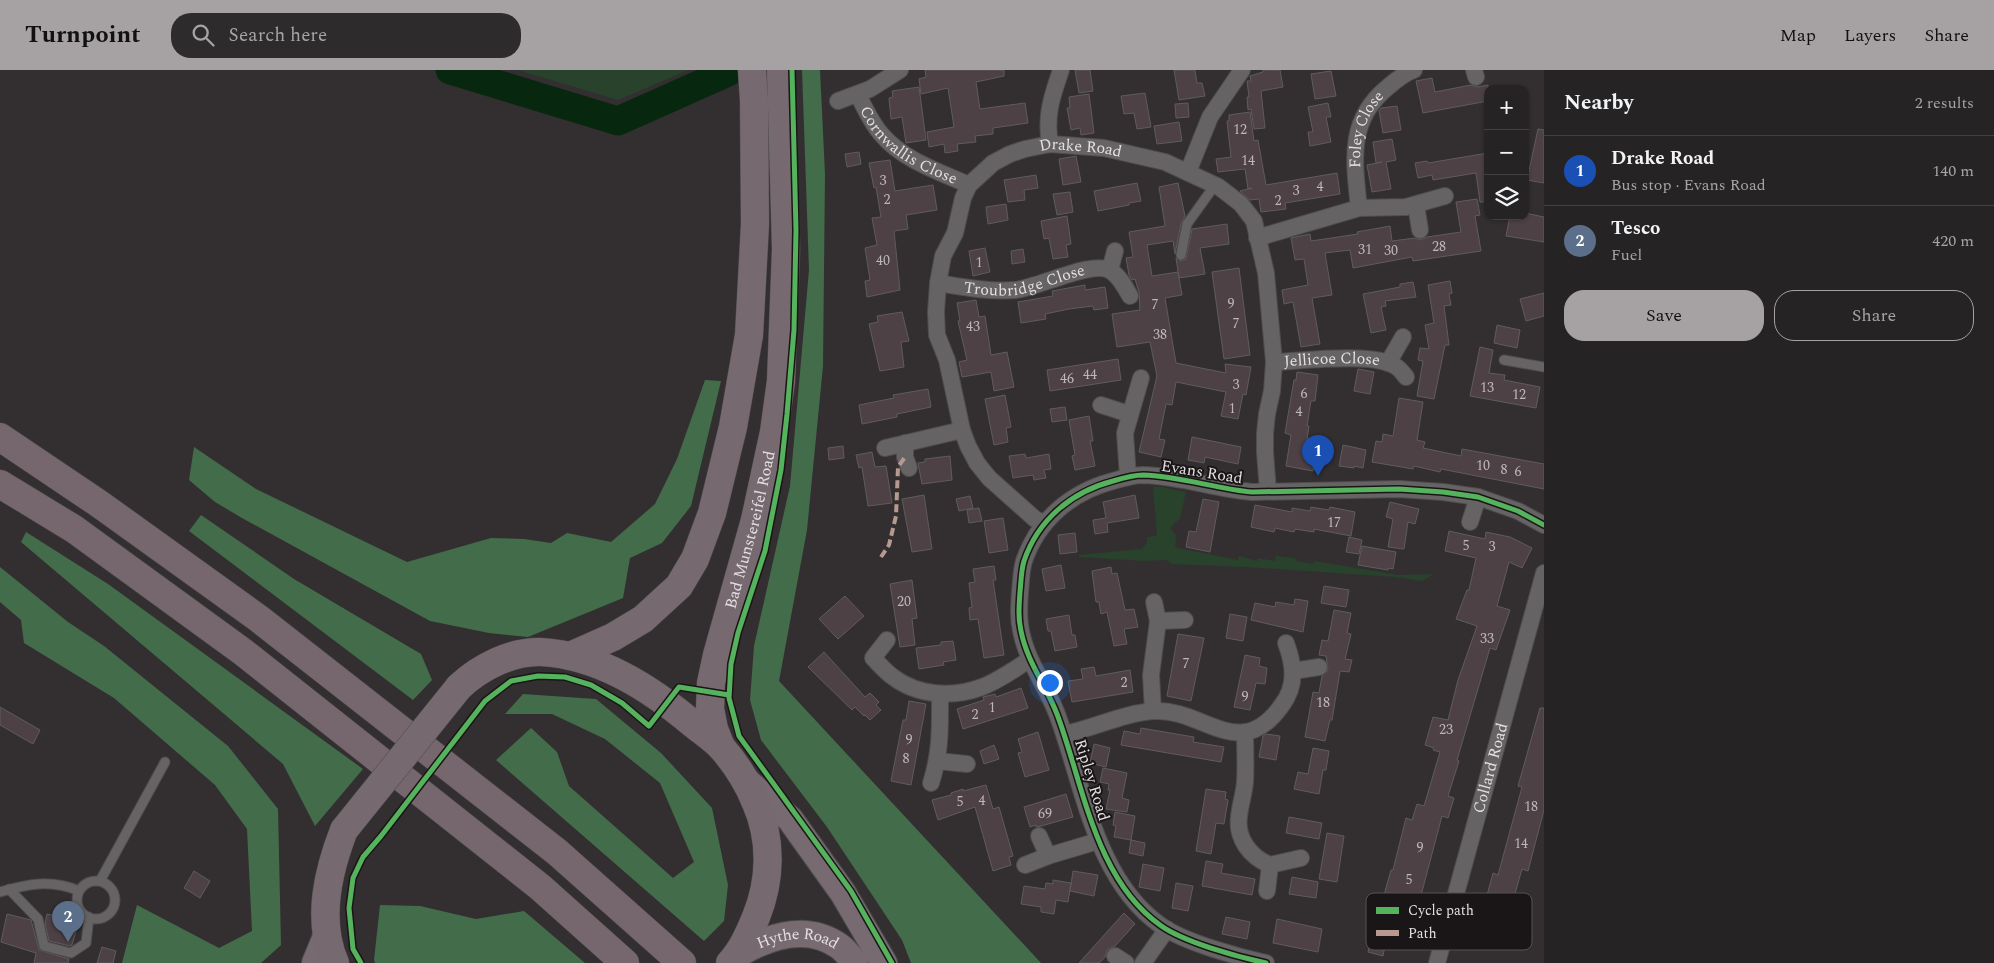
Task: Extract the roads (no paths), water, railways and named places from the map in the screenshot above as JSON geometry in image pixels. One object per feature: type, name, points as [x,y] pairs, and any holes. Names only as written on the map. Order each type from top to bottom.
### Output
[{"type":"highway","points":[[570,656],[613,637],[642,619],[679,586],[695,559],[712,513],[733,427],[749,335],[755,224],[752,70]]},
{"type":"highway","name":"Bad Munstereifel Road","points":[[721,747],[714,729],[710,709],[711,683],[716,655],[755,520],[774,432],[781,382],[786,249],[781,70]]},
{"type":"highway","points":[[0,437],[258,618],[557,852],[682,963]]},
{"type":"highway","points":[[0,484],[74,529],[243,652],[540,887],[625,963]]},
{"type":"highway","points":[[335,963],[327,934],[325,907],[335,853],[344,830],[459,687],[485,668],[511,656],[540,652],[570,656],[592,662],[614,671],[662,699],[721,747],[744,778],[757,804],[769,860],[767,882],[762,900],[750,931],[733,959]]},
{"type":"main road","points":[[744,778],[790,819],[843,894],[884,963]]},
{"type":"main road","points":[[315,963],[327,934]]},
{"type":"main road","name":"Hythe Road","points":[[733,959],[755,944],[774,937],[789,934],[807,934],[825,938],[840,947],[855,963]]},
{"type":"street","name":"Cornwallis Close","points":[[838,101],[858,95],[900,70]]},
{"type":"street","points":[[1050,144],[1050,104],[1054,86],[1061,70]]},
{"type":"street","name":"Foley Close","points":[[1359,208],[1354,149],[1358,129],[1367,110],[1379,94],[1414,70]]},
{"type":"street","points":[[1188,172],[1210,117],[1235,73]]},
{"type":"street","name":"Cornwallis Close","points":[[858,95],[868,116],[881,134],[895,147],[918,161],[969,185]]},
{"type":"street","name":"Drake Road","points":[[1044,523],[1035,519],[989,478],[973,455],[962,430],[947,360],[937,335],[936,312],[938,283],[943,256],[955,233],[963,198],[969,185],[993,163],[1010,154],[1050,144],[1104,148],[1165,162],[1215,185],[1241,204],[1254,221],[1266,273],[1274,362],[1272,391],[1267,414],[1265,452],[1268,491]]},
{"type":"street","points":[[1257,238],[1359,208],[1406,207],[1445,196]]},
{"type":"street","points":[[1416,205],[1420,230]]},
{"type":"street","points":[[1115,250],[1110,270],[1118,277],[1130,296]]},
{"type":"street","name":"Troubridge Close","points":[[938,283],[993,291],[1015,290],[1035,286],[1074,272],[1092,269],[1110,270]]},
{"type":"street","name":"Jellicoe Close","points":[[1388,363],[1403,337]]},
{"type":"street","name":"Jellicoe Close","points":[[1274,362],[1366,359],[1395,366],[1406,377]]},
{"type":"street","points":[[1128,477],[1124,433],[1141,378]]},
{"type":"street","points":[[1101,405],[1129,414]]},
{"type":"street","points":[[885,448],[962,430]]},
{"type":"street","points":[[905,443],[905,457],[909,468]]},
{"type":"street","name":"Evans Road","points":[[1044,523],[1054,512],[1090,488],[1128,477],[1143,475],[1161,476],[1230,490],[1252,492],[1340,492],[1400,489],[1442,492],[1478,497],[1518,511],[1544,525]]},
{"type":"street","points":[[1470,522],[1478,497]]},
{"type":"street","name":"Ripley Road","points":[[1044,523],[1033,540],[1023,563],[1019,613],[1020,630],[1029,660],[1053,704],[1065,734],[1098,841],[1128,894],[1160,925],[1214,948],[1266,963]]},
{"type":"street","name":"Collard Road","points":[[1456,893],[1544,573]]},
{"type":"street","points":[[1153,711],[1151,675],[1158,621],[1154,602]]},
{"type":"street","points":[[1158,621],[1185,620]]},
{"type":"street","points":[[887,640],[873,658],[893,678],[918,690],[940,694],[969,691],[984,687],[1029,660]]},
{"type":"street","points":[[1065,734],[1153,711],[1181,714],[1216,729],[1230,732],[1245,732],[1262,726],[1276,714],[1285,702],[1290,690],[1293,671],[1286,643]]},
{"type":"street","points":[[1293,671],[1319,667]]},
{"type":"street","points":[[931,783],[938,761],[940,694]]},
{"type":"street","points":[[1245,732],[1245,784],[1238,818],[1243,842],[1254,856],[1270,865],[1300,858]]},
{"type":"street","points":[[938,761],[967,764]]},
{"type":"street","points":[[1040,836],[1048,856]]},
{"type":"street","name":"Ripley Road","points":[[1025,865],[1098,841]]},
{"type":"street","points":[[1267,891],[1270,865]]},
{"type":"street","points":[[1143,963],[1151,949],[1167,929]]},
{"type":"street","name":"Collard Road","points":[[1437,963],[1441,950]]},
{"type":"lane","points":[[1181,255],[1187,224],[1215,185]]},
{"type":"lane","points":[[1504,360],[1544,367]]},
{"type":"lane","points":[[100,881],[165,762]]},
{"type":"lane","points":[[100,881],[106,883],[114,893],[114,905],[107,916],[95,919],[89,917],[83,914],[77,903],[79,891],[88,883],[100,881]]},
{"type":"lane","points":[[4,891],[42,882],[66,885],[79,891]]},
{"type":"lane","points":[[4,891],[38,919],[44,946],[72,953],[86,943],[89,917]]},
{"type":"waterway","points":[[450,70],[618,121],[728,72]]},
{"type":"place","name":"Drake Road","points":[[1318,476]]},
{"type":"place","name":"Tesco","points":[[68,942]]}]
